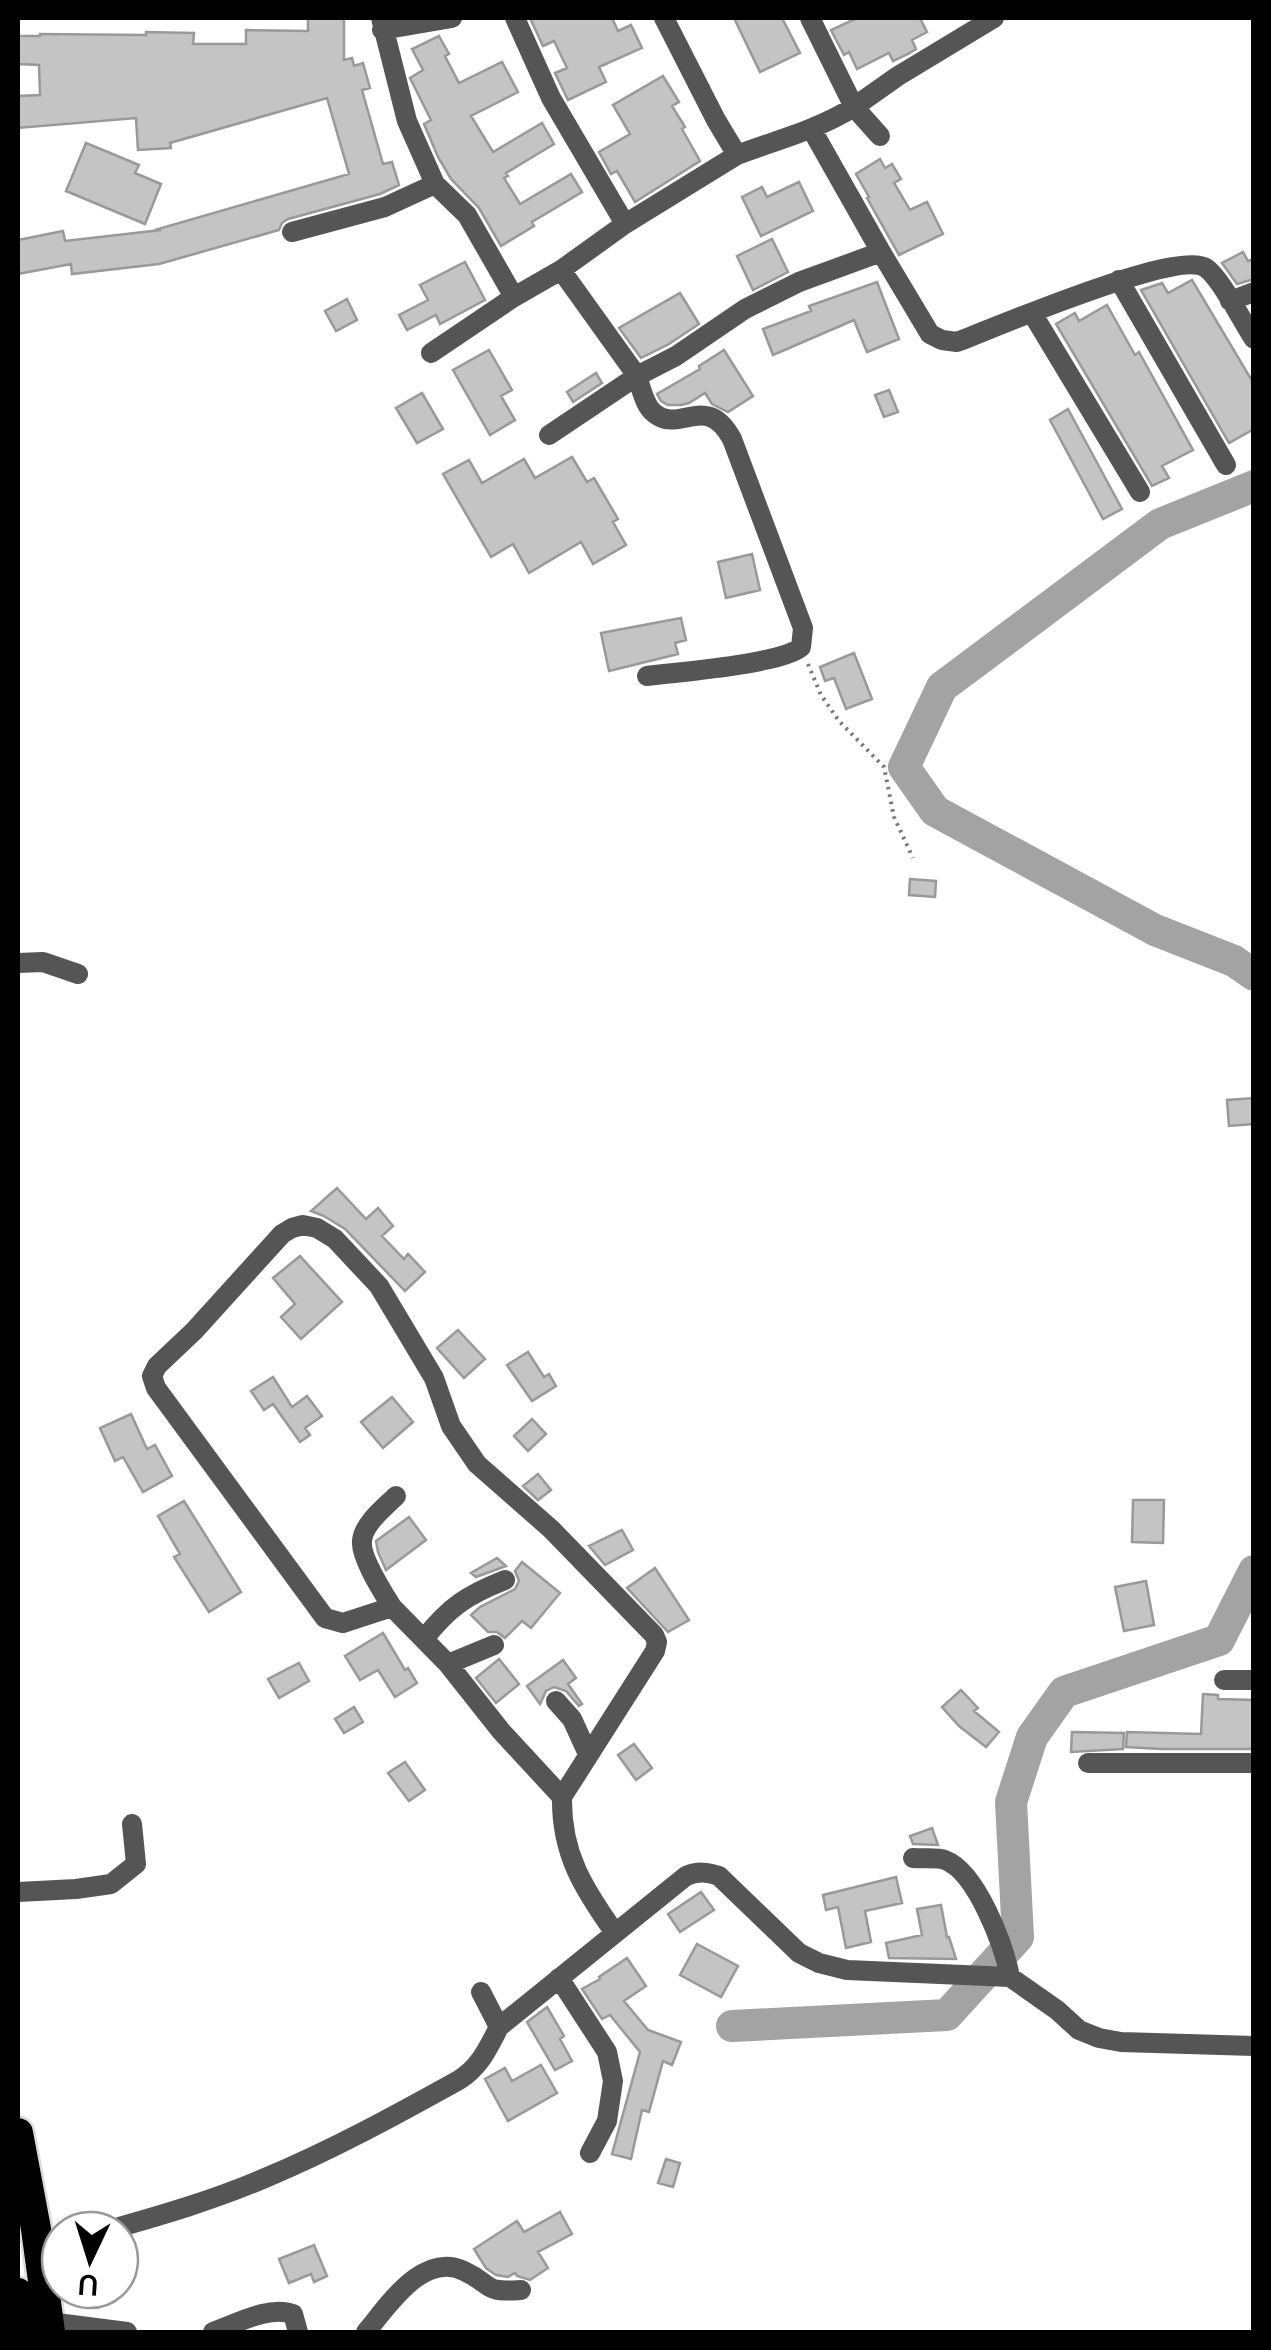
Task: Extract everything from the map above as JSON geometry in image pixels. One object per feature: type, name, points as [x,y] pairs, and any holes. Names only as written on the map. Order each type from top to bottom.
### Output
[{"type":"highway","points":[[18,2133],[40,2211]]},
{"type":"highway","points":[[18,2293],[40,2329]]},
{"type":"street","points":[[452,18],[381,24],[406,122],[435,184],[467,216],[514,297]]},
{"type":"street","points":[[515,18],[551,98],[626,224]]},
{"type":"street","points":[[664,18],[737,155]]},
{"type":"street","points":[[810,18],[854,107],[880,136]]},
{"type":"street","points":[[431,353],[737,155],[812,130],[994,18]]},
{"type":"street","points":[[812,130],[930,334],[942,340],[957,342],[1119,280],[1193,264],[1206,268],[1254,339]]},
{"type":"street","points":[[292,232],[385,207],[435,184]]},
{"type":"street","points":[[549,435],[744,310],[799,282],[881,252]]},
{"type":"street","points":[[560,270],[637,376],[655,415],[668,419],[709,416],[726,428],[803,628],[802,647],[795,653],[647,676]]},
{"type":"street","points":[[1119,280],[1226,464]]},
{"type":"street","points":[[1230,302],[1254,292]]},
{"type":"street","points":[[1032,313],[1140,492]]},
{"type":"street","points":[[18,963],[43,962],[78,974]]},
{"type":"street","points":[[392,1608],[343,1623],[325,1618],[153,1382],[158,1366],[282,1234],[303,1225],[318,1228],[336,1240],[379,1286],[434,1378],[451,1426],[477,1464],[551,1528],[654,1634],[655,1651],[562,1797],[565,1842],[581,1881],[615,1933]]},
{"type":"street","points":[[396,1496],[373,1520],[362,1540],[392,1608],[448,1664],[562,1797]]},
{"type":"street","points":[[424,1639],[442,1616],[470,1594],[505,1580]]},
{"type":"street","points":[[448,1664],[494,1644]]},
{"type":"street","points":[[1224,1680],[1254,1680]]},
{"type":"street","points":[[556,1702],[572,1720],[588,1754]]},
{"type":"street","points":[[1088,1763],[1254,1763]]},
{"type":"street","points":[[18,1892],[111,1884],[136,1864],[132,1824]]},
{"type":"street","points":[[913,1858],[946,1860],[968,1878],[992,1919],[1003,1971]]},
{"type":"street","points":[[140,2221],[266,2178],[371,2128],[471,2073],[499,2028],[686,1876],[697,1872],[719,1876],[799,1953],[819,1963],[846,1970],[1003,1971],[1079,2030],[1099,2038],[1254,2046]]},
{"type":"street","points":[[560,1978],[606,2052],[613,2081],[606,2121],[590,2153]]},
{"type":"street","points":[[482,1992],[499,2028]]},
{"type":"street","points":[[366,2332],[412,2281],[444,2266],[458,2268],[498,2292],[520,2290]]},
{"type":"street","points":[[213,2332],[282,2311],[293,2314],[298,2332]]},
{"type":"street","points":[[40,2329],[127,2332]]},
{"type":"path","points":[[802,647],[821,695],[839,721],[884,767],[894,817],[913,858]]},
{"type":"building","points":[[308,18],[344,18],[344,60],[352,58],[354,66],[363,63],[370,88],[362,90],[383,164],[392,162],[399,185],[380,194],[288,219],[279,230],[159,264],[72,274],[71,264],[18,274],[18,240],[63,231],[65,241],[161,230],[158,229],[349,174],[327,98],[170,143],[171,148],[138,150],[136,118],[18,128],[18,96],[40,95],[39,65],[18,64],[18,36],[194,33],[193,44],[246,44],[246,30],[308,31]]},
{"type":"building","points":[[530,18],[612,18],[618,31],[631,25],[642,48],[599,67],[606,82],[568,100],[555,73],[567,68],[554,41],[543,46]]},
{"type":"building","points":[[734,18],[782,18],[800,53],[760,72]]},
{"type":"building","points":[[857,18],[920,18],[927,32],[912,40],[916,49],[908,54],[893,61],[889,53],[857,69],[849,52],[844,55],[831,30]]},
{"type":"building","points":[[439,36],[459,83],[502,62],[518,92],[471,116],[493,152],[542,123],[554,144],[506,173],[504,178],[520,204],[571,174],[582,192],[501,246],[479,208],[451,179],[438,157],[424,124],[431,120],[410,78],[423,70],[412,49]]},
{"type":"building","points":[[663,76],[679,102],[672,106],[700,161],[635,202],[617,171],[611,174],[599,152],[630,134],[613,105]]},
{"type":"building","points":[[86,143],[139,165],[135,173],[161,184],[145,224],[66,191]]},
{"type":"building","points":[[880,159],[885,168],[892,164],[901,179],[894,183],[910,210],[927,202],[943,234],[899,255],[856,174]]},
{"type":"building","points":[[799,182],[813,211],[761,236],[742,197],[762,187],[767,197]]},
{"type":"building","points":[[772,239],[788,272],[753,290],[737,256]]},
{"type":"building","points":[[1243,252],[1248,261],[1254,259],[1254,279],[1237,284],[1222,263]]},
{"type":"building","points":[[465,262],[485,300],[440,324],[436,315],[407,330],[399,315],[428,300],[420,285]]},
{"type":"building","points":[[1192,280],[1254,384],[1254,429],[1229,443],[1141,290],[1162,283],[1168,293]]},
{"type":"building","points":[[877,282],[899,339],[867,352],[854,320],[773,355],[763,329],[811,311],[809,306]]},
{"type":"building","points":[[680,293],[699,324],[641,358],[619,328]]},
{"type":"building","points":[[347,299],[357,320],[336,331],[325,311]]},
{"type":"building","points":[[1107,305],[1135,355],[1139,352],[1193,450],[1162,466],[1169,478],[1152,486],[1056,324],[1075,313],[1079,321]]},
{"type":"building","points":[[489,350],[512,390],[501,396],[515,420],[490,435],[453,370]]},
{"type":"building","points":[[724,350],[753,396],[728,412],[712,404],[705,393],[681,405],[661,401],[657,394]]},
{"type":"building","points":[[596,373],[602,383],[573,402],[567,392]]},
{"type":"building","points":[[889,390],[898,412],[884,417],[875,395]]},
{"type":"building","points":[[422,393],[443,429],[417,443],[396,408]]},
{"type":"building","points":[[1068,409],[1122,509],[1103,519],[1050,420]]},
{"type":"building","points":[[572,457],[587,482],[594,478],[618,519],[613,522],[626,545],[593,564],[581,542],[529,573],[513,544],[491,557],[443,474],[469,460],[482,483],[524,459],[535,478]]},
{"type":"building","points":[[752,554],[760,590],[726,598],[718,562]]},
{"type":"building","points":[[681,618],[686,640],[675,643],[678,654],[609,671],[601,633]]},
{"type":"building","points":[[854,653],[872,699],[846,709],[834,678],[825,681],[820,667]]},
{"type":"building","points":[[910,879],[936,881],[935,897],[909,895]]},
{"type":"building","points":[[1254,1098],[1254,1124],[1229,1126],[1227,1100]]},
{"type":"building","points":[[337,1188],[366,1219],[378,1208],[393,1226],[382,1236],[404,1259],[408,1254],[425,1272],[405,1291],[345,1229],[311,1211]]},
{"type":"building","points":[[300,1256],[342,1302],[301,1339],[281,1317],[295,1304],[273,1278]]},
{"type":"building","points":[[458,1330],[485,1359],[464,1378],[437,1348]]},
{"type":"building","points":[[528,1352],[544,1377],[549,1374],[556,1386],[532,1401],[507,1365]]},
{"type":"building","points":[[273,1377],[292,1407],[307,1396],[322,1416],[305,1428],[310,1435],[300,1442],[273,1404],[264,1410],[251,1391]]},
{"type":"building","points":[[392,1397],[413,1422],[383,1448],[361,1422]]},
{"type":"building","points":[[131,1414],[147,1449],[155,1445],[172,1476],[143,1492],[123,1457],[115,1461],[100,1428]]},
{"type":"building","points":[[532,1419],[546,1434],[528,1451],[514,1436]]},
{"type":"building","points":[[538,1474],[551,1490],[538,1500],[523,1486]]},
{"type":"building","points":[[1133,1500],[1164,1500],[1163,1543],[1132,1542]]},
{"type":"building","points":[[184,1501],[241,1592],[209,1612],[174,1557],[180,1554],[158,1516]]},
{"type":"building","points":[[409,1517],[426,1540],[386,1570],[376,1541]]},
{"type":"building","points":[[622,1530],[633,1550],[605,1565],[589,1546]]},
{"type":"building","points":[[497,1558],[506,1566],[476,1577],[471,1573]]},
{"type":"building","points":[[522,1562],[560,1593],[531,1628],[522,1621],[505,1638],[488,1632],[471,1615],[515,1589],[519,1581],[515,1571]]},
{"type":"building","points":[[655,1568],[689,1620],[668,1632],[627,1588]]},
{"type":"building","points":[[1146,1581],[1154,1625],[1124,1631],[1115,1587]]},
{"type":"building","points":[[383,1633],[417,1683],[395,1697],[378,1670],[360,1680],[345,1656]]},
{"type":"building","points":[[499,1659],[519,1684],[496,1703],[476,1678]]},
{"type":"building","points":[[563,1660],[576,1678],[568,1684],[582,1704],[579,1706],[566,1691],[554,1687],[546,1691],[540,1704],[527,1686]]},
{"type":"building","points":[[299,1663],[309,1681],[279,1698],[268,1679]]},
{"type":"building","points":[[961,1690],[978,1708],[974,1711],[999,1732],[986,1747],[942,1707]]},
{"type":"building","points":[[1203,1694],[1218,1695],[1218,1699],[1254,1700],[1254,1749],[1126,1747],[1127,1732],[1201,1734]]},
{"type":"building","points":[[354,1707],[363,1722],[344,1733],[335,1719]]},
{"type":"building","points":[[1072,1732],[1124,1733],[1123,1749],[1071,1752]]},
{"type":"building","points":[[634,1744],[652,1768],[636,1780],[618,1755]]},
{"type":"building","points":[[405,1762],[425,1790],[409,1801],[388,1773]]},
{"type":"building","points":[[932,1828],[938,1845],[913,1844],[910,1836]]},
{"type":"building","points":[[896,1877],[902,1903],[865,1911],[871,1942],[846,1948],[838,1907],[826,1910],[823,1895]]},
{"type":"building","points":[[701,1892],[714,1910],[680,1932],[668,1914]]},
{"type":"building","points":[[941,1905],[956,1959],[889,1958],[886,1943],[922,1935],[917,1909]]},
{"type":"building","points":[[697,1944],[738,1966],[721,1997],[680,1975]]},
{"type":"building","points":[[627,1958],[646,1986],[624,2001],[648,2030],[681,2042],[672,2065],[663,2061],[649,2112],[642,2110],[631,2159],[612,2154],[640,2052],[610,2015],[602,2019],[582,1989]]},
{"type":"building","points":[[547,2007],[564,2036],[560,2039],[572,2061],[555,2070],[527,2022]]},
{"type":"building","points":[[541,2065],[557,2093],[508,2121],[485,2079],[505,2068],[512,2081]]},
{"type":"building","points":[[666,2159],[680,2163],[673,2187],[658,2183]]},
{"type":"building","points":[[560,2212],[572,2234],[538,2252],[548,2268],[530,2280],[515,2273],[508,2277],[496,2275],[486,2268],[474,2249],[517,2221],[524,2232]]},
{"type":"building","points":[[314,2245],[327,2276],[314,2282],[311,2274],[289,2283],[279,2259]]},
{"type":"waterway","points":[[1254,486],[1160,524],[942,687],[904,767],[935,811],[1155,930],[1234,961],[1254,975]]},
{"type":"waterway","points":[[732,2026],[947,2015],[1018,1937],[1011,1802],[1032,1737],[1064,1692],[1219,1640],[1254,1571]]}]
